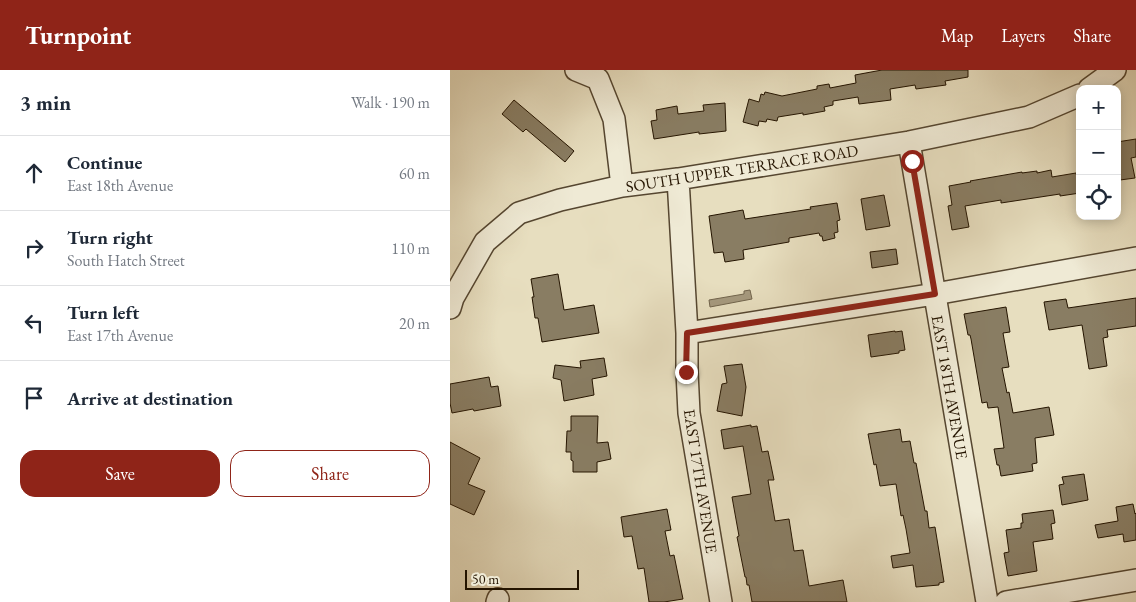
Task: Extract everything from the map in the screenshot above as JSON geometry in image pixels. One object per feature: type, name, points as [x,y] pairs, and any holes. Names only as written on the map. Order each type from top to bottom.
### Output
[{"type":"street","points":[[576,70],[598,79],[614,119],[622,186]]},
{"type":"street","points":[[1095,85],[1115,70]]},
{"type":"street","name":"SOUTH UPPER TERRACE ROAD","points":[[451,298],[485,242],[519,213],[560,200],[622,186],[678,179],[909,142],[1029,118],[1076,97]]},
{"type":"street","name":"EAST 18TH AVENUE","points":[[909,142],[987,602]]},
{"type":"street","name":"EAST 17TH AVENUE","points":[[678,179],[687,333],[686,372],[689,413],[721,602]]},
{"type":"street","points":[[687,333],[935,294],[1136,258]]},
{"type":"street","points":[[1006,602],[1136,580]]},
{"type":"shaded area","points":[[750,290],[752,299],[710,307],[709,300],[744,294],[744,291]]},
{"type":"building","points":[[882,70],[968,70],[968,77],[945,81],[946,85],[916,89],[915,85],[890,89],[891,100],[859,104],[858,97],[833,101],[833,105],[824,107],[825,111],[778,117],[777,121],[767,119],[766,122],[759,121],[758,126],[743,122],[749,99],[759,102],[761,94],[764,95],[765,92],[782,96],[817,89],[817,86],[829,84],[830,88],[856,83],[855,75]]},
{"type":"building","points":[[514,100],[574,151],[565,162],[526,129],[523,132],[502,114]]},
{"type":"building","points":[[725,103],[726,131],[699,134],[699,132],[654,139],[651,121],[657,120],[656,110],[677,106],[678,114],[704,111],[703,105]]},
{"type":"building","points":[[1136,139],[1136,157],[1131,158],[1135,178],[1121,180],[1121,141]]},
{"type":"building","points":[[1051,170],[1052,177],[1076,173],[1076,194],[1060,196],[1060,194],[1001,203],[1001,200],[965,206],[969,227],[952,230],[948,206],[952,205],[949,186],[1022,172],[1037,171],[1037,173]]},
{"type":"building","points":[[884,195],[890,226],[866,230],[861,199]]},
{"type":"building","points":[[837,203],[840,220],[837,221],[838,232],[834,233],[835,238],[823,241],[819,233],[789,238],[789,242],[743,250],[744,259],[725,262],[723,252],[714,253],[709,216],[743,210],[745,219]]},
{"type":"building","points":[[896,249],[898,264],[872,268],[870,252]]},
{"type":"building","points":[[558,274],[564,310],[594,305],[599,333],[542,342],[538,318],[535,318],[531,279]]},
{"type":"building","points":[[1136,298],[1136,326],[1107,330],[1108,337],[1103,338],[1107,366],[1089,369],[1082,325],[1049,330],[1044,302],[1066,299],[1068,308]]},
{"type":"building","points":[[1006,307],[1010,332],[1003,333],[1009,367],[1002,368],[1013,413],[1049,407],[1054,435],[1035,438],[1037,463],[1032,464],[1033,471],[1001,476],[994,449],[1004,448],[998,407],[988,408],[987,402],[982,403],[971,339],[970,335],[968,335],[964,314]]},
{"type":"building","points":[[902,331],[905,350],[899,351],[899,353],[871,357],[868,335]]},
{"type":"building","points":[[604,358],[607,376],[592,379],[594,395],[564,401],[561,380],[553,378],[555,365],[581,368],[580,361]]},
{"type":"building","points":[[742,364],[746,387],[742,416],[717,411],[722,384],[727,383],[724,366]]},
{"type":"building","points":[[489,377],[491,387],[498,386],[501,406],[452,413],[450,384]]},
{"type":"building","points":[[571,416],[598,416],[597,443],[608,442],[611,459],[597,462],[597,472],[573,472],[571,452],[566,452],[567,431],[571,431]]},
{"type":"building","points":[[751,425],[751,427],[757,426],[762,452],[768,451],[774,480],[768,480],[775,521],[789,519],[794,551],[803,550],[809,586],[843,580],[847,602],[752,602],[737,537],[739,536],[732,497],[751,494],[743,446],[724,449],[721,430]]},
{"type":"building","points":[[900,429],[902,442],[910,441],[925,511],[927,511],[929,528],[935,527],[944,582],[939,583],[939,585],[916,587],[913,565],[893,568],[891,556],[910,553],[906,529],[903,515],[901,516],[896,484],[880,486],[868,434]]},
{"type":"building","points":[[450,442],[480,458],[468,484],[485,491],[474,515],[450,504]]},
{"type":"building","points":[[1084,474],[1088,500],[1062,505],[1059,485],[1064,484],[1062,477]]},
{"type":"building","points":[[1133,504],[1136,513],[1136,540],[1124,542],[1123,534],[1098,538],[1095,525],[1118,521],[1116,507]]},
{"type":"building","points":[[667,509],[671,530],[665,531],[670,556],[674,555],[683,599],[649,602],[644,568],[638,569],[632,536],[624,537],[621,517]]},
{"type":"building","points":[[1053,510],[1055,523],[1051,524],[1053,539],[1033,542],[1037,571],[1008,576],[1004,553],[1009,552],[1006,530],[1021,528],[1021,523],[1023,523],[1022,514]]},
{"type":"route","points":[[686,372],[687,333],[935,294],[912,161]]}]
